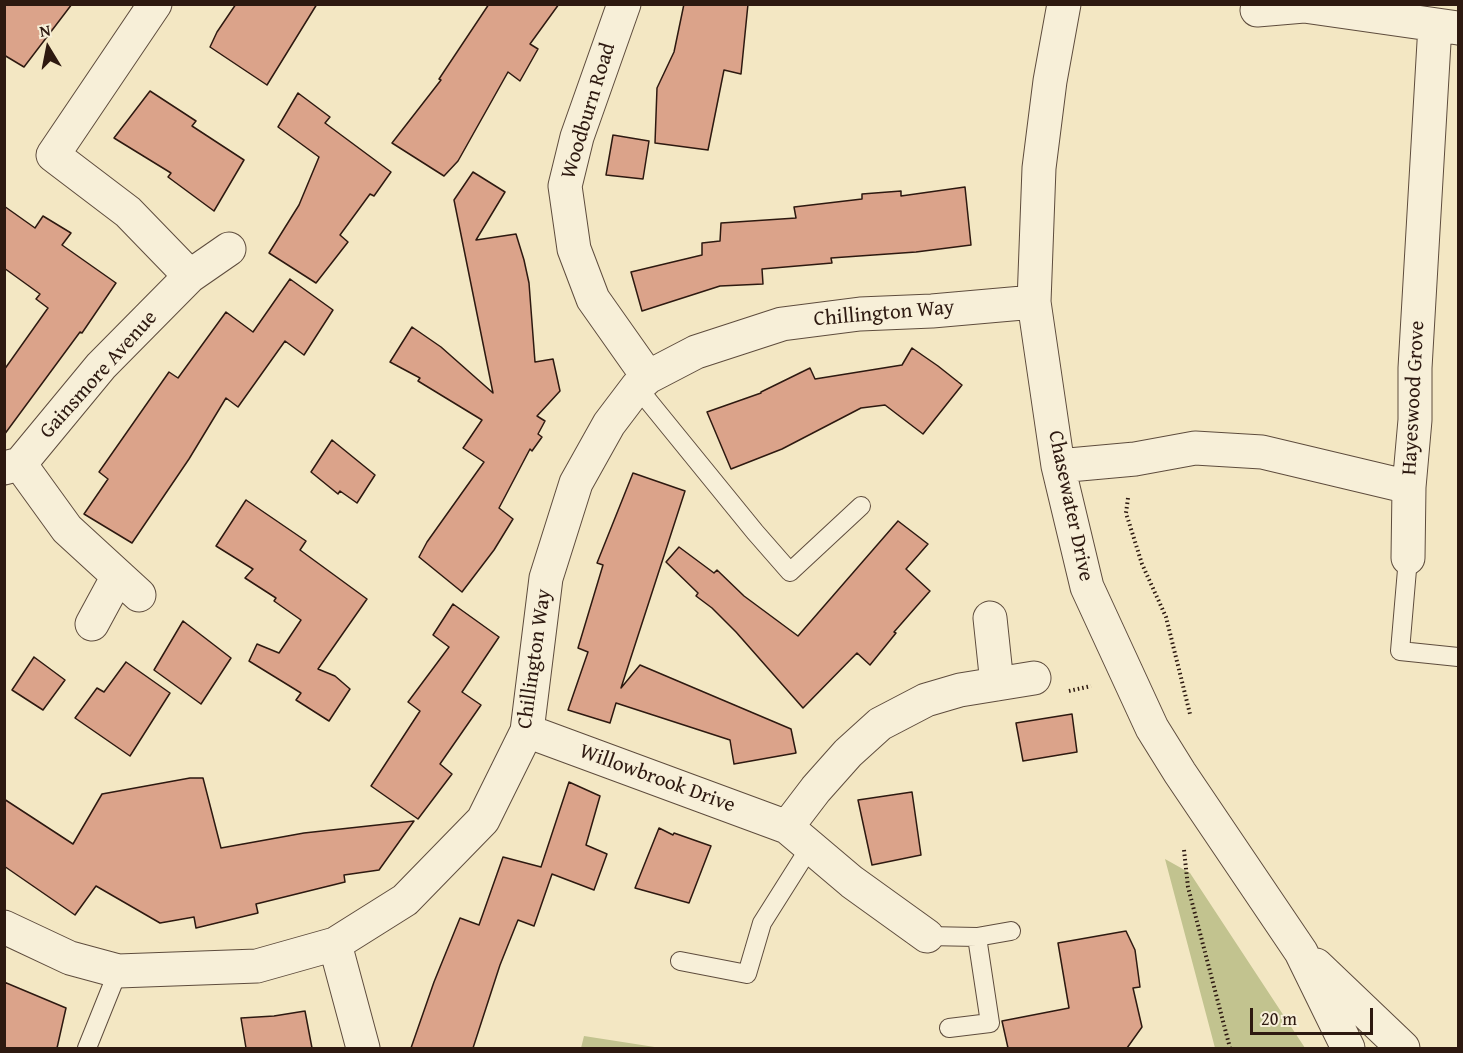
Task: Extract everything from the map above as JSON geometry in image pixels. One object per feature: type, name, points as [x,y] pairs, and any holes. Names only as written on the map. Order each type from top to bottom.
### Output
[{"type":"street","points":[[155,4],[53,154],[128,212],[190,276]]},
{"type":"street","name":"Woodburn Road","points":[[624,4],[577,137],[565,186],[574,249],[593,299],[642,382]]},
{"type":"street","name":"Chasewater Drive","points":[[1064,4],[1050,81],[1039,168],[1034,302],[1058,466],[1087,587],[1152,728],[1301,952],[1348,1048]]},
{"type":"street","name":"Hayeswood Grove","points":[[1058,466],[1135,459],[1195,448],[1262,452],[1409,487],[1415,420],[1416,356],[1447,27],[1304,5],[1257,10]]},
{"type":"street","name":"Gainsmore Avenue","points":[[12,466],[101,366],[190,276],[229,249]]},
{"type":"street","name":"Chillington Way","points":[[4,927],[70,958],[118,971],[257,966],[335,944],[405,900],[483,820],[527,730],[546,578],[576,483],[609,424],[642,382],[696,352],[782,324],[860,314],[932,311],[1034,302]]},
{"type":"street","points":[[12,466],[67,528],[129,585],[92,624]]},
{"type":"street","points":[[1408,558],[1409,487]]},
{"type":"street","points":[[990,618],[997,684]]},
{"type":"street","points":[[799,837],[816,789],[848,753],[880,724],[926,700],[960,690],[1034,678]]},
{"type":"street","name":"Willowbrook Drive","points":[[527,730],[799,837],[852,882],[927,936]]},
{"type":"street","points":[[335,944],[363,1048]]},
{"type":"street","name":"Chasewater Drive","points":[[1301,952],[1403,1048]]},
{"type":"lane","points":[[642,382],[790,572],[861,506]]},
{"type":"lane","points":[[1408,558],[1400,651],[1458,657]]},
{"type":"lane","points":[[680,961],[747,974],[762,923],[799,837]]},
{"type":"lane","points":[[927,936],[977,937],[1011,931]]},
{"type":"lane","points":[[949,1028],[990,1023],[977,937]]},
{"type":"lane","points":[[87,1048],[118,971]]},
{"type":"path","points":[[1135,459],[1126,513],[1142,564],[1166,617],[1193,723]]},
{"type":"path","points":[[1034,678],[1058,693],[1129,677]]},
{"type":"path","points":[[1180,843],[1185,852],[1188,887],[1230,1048]]},
{"type":"green space","points":[[1165,859],[1190,873],[1305,1048],[1215,1048]]},
{"type":"green space","points":[[584,1036],[661,1048],[581,1048]]},
{"type":"building","points":[[4,4],[72,4],[24,67],[4,55]]},
{"type":"building","points":[[236,4],[317,4],[267,85],[210,47]]},
{"type":"building","points":[[489,4],[559,4],[530,44],[538,49],[520,81],[508,72],[458,161],[444,176],[392,143],[441,80],[439,79]]},
{"type":"building","points":[[684,4],[748,4],[741,74],[724,70],[708,150],[655,143],[657,88],[674,52]]},
{"type":"building","points":[[150,91],[196,121],[192,126],[244,160],[214,211],[168,177],[171,173],[114,138]]},
{"type":"building","points":[[298,93],[330,117],[325,123],[391,172],[374,196],[370,194],[340,235],[348,242],[316,283],[269,253],[299,205],[319,157],[278,127]]},
{"type":"building","points":[[613,135],[649,141],[643,179],[606,175]]},
{"type":"building","points":[[473,172],[505,192],[476,240],[516,234],[529,283],[535,362],[553,359],[560,391],[537,416],[545,421],[538,434],[542,437],[532,451],[530,449],[499,508],[513,519],[494,550],[462,592],[419,557],[427,542],[484,462],[463,448],[482,420],[418,381],[420,378],[390,362],[412,327],[441,347],[493,393],[454,200]]},
{"type":"building","points":[[965,187],[971,245],[916,252],[831,258],[832,263],[762,269],[763,284],[720,286],[642,311],[631,272],[702,255],[702,243],[720,241],[721,223],[796,218],[794,207],[862,199],[862,194],[901,191],[901,196]]},
{"type":"building","points":[[4,206],[35,228],[43,216],[71,233],[62,245],[116,283],[82,333],[80,332],[4,435],[4,370],[48,308],[36,299],[40,294],[4,268]]},
{"type":"building","points":[[290,279],[333,310],[304,355],[285,341],[238,407],[226,398],[189,459],[132,543],[84,514],[108,479],[99,472],[169,372],[178,378],[226,312],[253,332]]},
{"type":"building","points":[[912,348],[962,385],[923,434],[885,405],[861,408],[782,449],[731,469],[707,412],[761,393],[810,368],[815,379],[902,365]]},
{"type":"building","points":[[332,440],[375,475],[357,503],[340,491],[338,494],[311,472]]},
{"type":"building","points":[[633,473],[685,491],[621,688],[640,665],[791,729],[796,753],[734,764],[730,740],[616,703],[610,723],[568,710],[588,652],[578,648],[603,565],[597,563]]},
{"type":"building","points":[[246,500],[306,541],[300,550],[367,599],[318,669],[335,676],[350,689],[329,721],[296,700],[301,693],[249,661],[257,644],[279,653],[301,620],[274,601],[276,598],[245,578],[253,569],[216,546]]},
{"type":"building","points":[[898,521],[928,544],[906,569],[930,591],[894,632],[896,633],[870,665],[857,653],[803,708],[736,632],[696,596],[698,593],[666,562],[679,547],[714,573],[717,570],[744,596],[798,636]]},
{"type":"building","points":[[453,604],[499,637],[462,692],[481,705],[440,764],[452,774],[418,819],[371,786],[420,711],[408,702],[449,647],[433,635]]},
{"type":"building","points":[[183,621],[231,658],[201,704],[154,670]]},
{"type":"building","points":[[34,657],[65,680],[43,710],[12,690]]},
{"type":"building","points":[[126,662],[170,693],[130,756],[75,718],[97,688],[104,692]]},
{"type":"building","points":[[1072,714],[1077,752],[1023,761],[1016,723]]},
{"type":"building","points":[[190,778],[203,778],[221,848],[304,833],[414,821],[379,870],[344,875],[345,882],[256,904],[258,913],[196,928],[194,917],[160,923],[96,886],[75,915],[4,866],[4,799],[73,844],[102,794]]},
{"type":"building","points":[[569,782],[600,796],[586,845],[607,854],[594,890],[552,874],[534,926],[518,920],[500,965],[473,1048],[411,1048],[460,918],[479,925],[503,857],[541,867]]},
{"type":"building","points":[[912,792],[921,855],[872,865],[858,800]]},
{"type":"building","points":[[659,828],[673,835],[674,833],[711,846],[689,903],[635,888]]},
{"type":"building","points":[[1126,931],[1135,950],[1140,987],[1133,988],[1142,1027],[1127,1048],[1008,1048],[1002,1021],[1069,1008],[1058,943]]},
{"type":"building","points":[[4,982],[66,1008],[57,1048],[4,1048]]},
{"type":"building","points":[[305,1011],[312,1048],[246,1048],[241,1018]]}]
